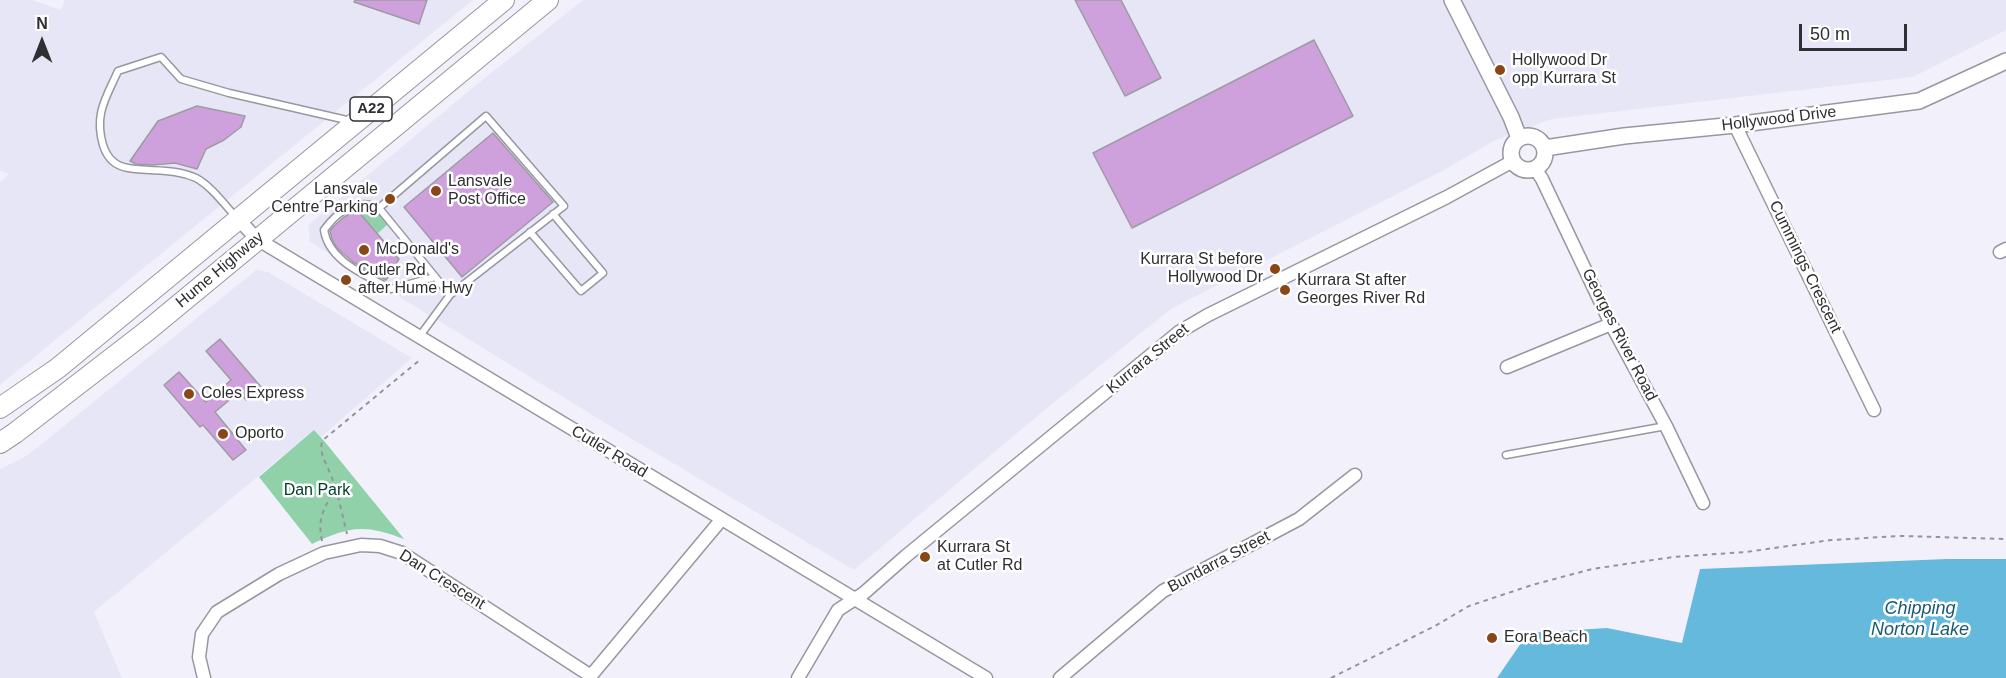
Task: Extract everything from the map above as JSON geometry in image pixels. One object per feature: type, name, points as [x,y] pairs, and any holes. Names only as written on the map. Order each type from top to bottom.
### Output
[{"type":"highway","name":"Hume Highway","points":[[0,408],[58,368],[504,0]]},
{"type":"highway","name":"Hume Highway","points":[[0,443],[147,331],[548,0]]},
{"type":"street","points":[[1452,0],[1520,138]]},
{"type":"street","name":"Hollywood Drive","points":[[1545,148],[1624,136],[1735,125],[1919,101],[2006,61]]},
{"type":"street","name":"Cummings Crescent","points":[[1735,125],[1874,410]]},
{"type":"street","points":[[1535,137],[1545,148],[1545,158],[1535,168],[1521,168],[1514,161],[1512,146],[1520,138],[1535,137]]},
{"type":"street","name":"Kurrara Street","points":[[798,678],[838,610],[864,592],[1179,332],[1514,161]]},
{"type":"street","name":"Georges River Road","points":[[1535,168],[1611,324],[1666,426],[1703,503]]},
{"type":"street","name":"Cutler Road","points":[[238,219],[257,240],[986,678]]},
{"type":"street","points":[[1507,366],[1611,324]]},
{"type":"street","name":"Bundarra Street","points":[[1060,678],[1163,591],[1299,519],[1355,475]]},
{"type":"street","name":"Dan Crescent","points":[[204,678],[199,657],[202,634],[217,612],[279,574],[326,553],[361,545],[380,546],[402,553],[590,677],[721,520]]},
{"type":"lane","points":[[238,219],[198,179],[177,171],[128,168],[114,164],[105,152],[99,129],[102,109],[117,70],[161,57],[181,79],[229,93],[355,122]]},
{"type":"lane","points":[[379,208],[486,116],[564,206],[450,295],[420,337]]},
{"type":"lane","points":[[435,277],[391,289],[344,263],[325,237],[324,230],[329,222],[352,204],[370,204],[379,208],[450,295]]},
{"type":"lane","points":[[530,232],[581,291],[603,273],[553,214]]},
{"type":"lane","points":[[1506,455],[1666,426]]},
{"type":"path","points":[[326,553],[320,528],[321,513],[333,489],[333,480],[321,444],[421,359]]},
{"type":"path","points":[[333,489],[338,497],[351,546]]},
{"type":"path","points":[[1331,678],[1435,626],[1469,606],[1532,585],[1592,569],[1673,557],[1746,552],[1831,540],[1901,536],[2006,539]]},
{"type":"shaded area","points":[[0,0],[32,0],[61,10],[65,0],[473,0],[0,385],[0,182],[9,174],[0,171]]},
{"type":"shaded area","points":[[583,0],[2006,0],[2006,30],[1913,77],[1552,119],[1494,141],[1444,170],[1171,309],[1047,408],[854,570],[615,429],[310,242],[308,225],[471,89]]},
{"type":"shaded area","points":[[256,270],[268,272],[412,358],[321,437],[314,430],[94,612],[122,678],[0,678],[0,469],[28,455]]},
{"type":"green space","points":[[373,206],[388,224],[377,234],[355,207]]},
{"type":"green space","name":"Dan Park","points":[[314,430],[404,539],[378,531],[357,529],[336,534],[312,544],[259,477]]},
{"type":"water","name":"Chipping Norton Lake","points":[[1947,559],[2006,559],[2006,678],[1497,678],[1528,633],[1607,628],[1682,643],[1700,569]]},
{"type":"building","points":[[355,0],[427,0],[419,24],[354,2]]},
{"type":"building","points":[[1075,0],[1121,0],[1161,78],[1125,96]]},
{"type":"building","points":[[1314,40],[1353,116],[1132,228],[1093,153]]},
{"type":"building","points":[[197,106],[245,116],[241,127],[224,140],[206,149],[197,169],[175,163],[153,165],[136,164],[130,161],[158,121]]},
{"type":"building","points":[[493,133],[553,202],[462,277],[404,207]]},
{"type":"building","name":"McDonald's","points":[[357,210],[399,259],[386,280],[353,262],[337,248],[332,239],[330,231],[333,227],[344,217]]},
{"type":"building","points":[[220,339],[261,387],[246,400],[239,392],[215,412],[246,450],[233,460],[203,425],[200,427],[164,385],[179,372],[206,402],[231,380],[206,351]]},
{"type":"place","name":"Hollywood Dr opp Kurrara St","points":[[1500,70]]},
{"type":"place","name":"Lansvale Post Office","points":[[436,191]]},
{"type":"place","name":"Lansvale Centre Parking","points":[[390,199]]},
{"type":"place","name":"McDonald's","points":[[364,250]]},
{"type":"place","name":"Kurrara St before Hollywood Dr","points":[[1275,269]]},
{"type":"place","name":"Cutler Rd after Hume Hwy","points":[[346,280]]},
{"type":"place","name":"Kurrara St after Georges River Rd","points":[[1285,290]]},
{"type":"place","name":"Coles Express","points":[[189,394]]},
{"type":"place","name":"Oporto","points":[[223,434]]},
{"type":"place","name":"Kurrara St at Cutler Rd","points":[[925,557]]},
{"type":"place","name":"Eora Beach","points":[[1492,638]]}]
